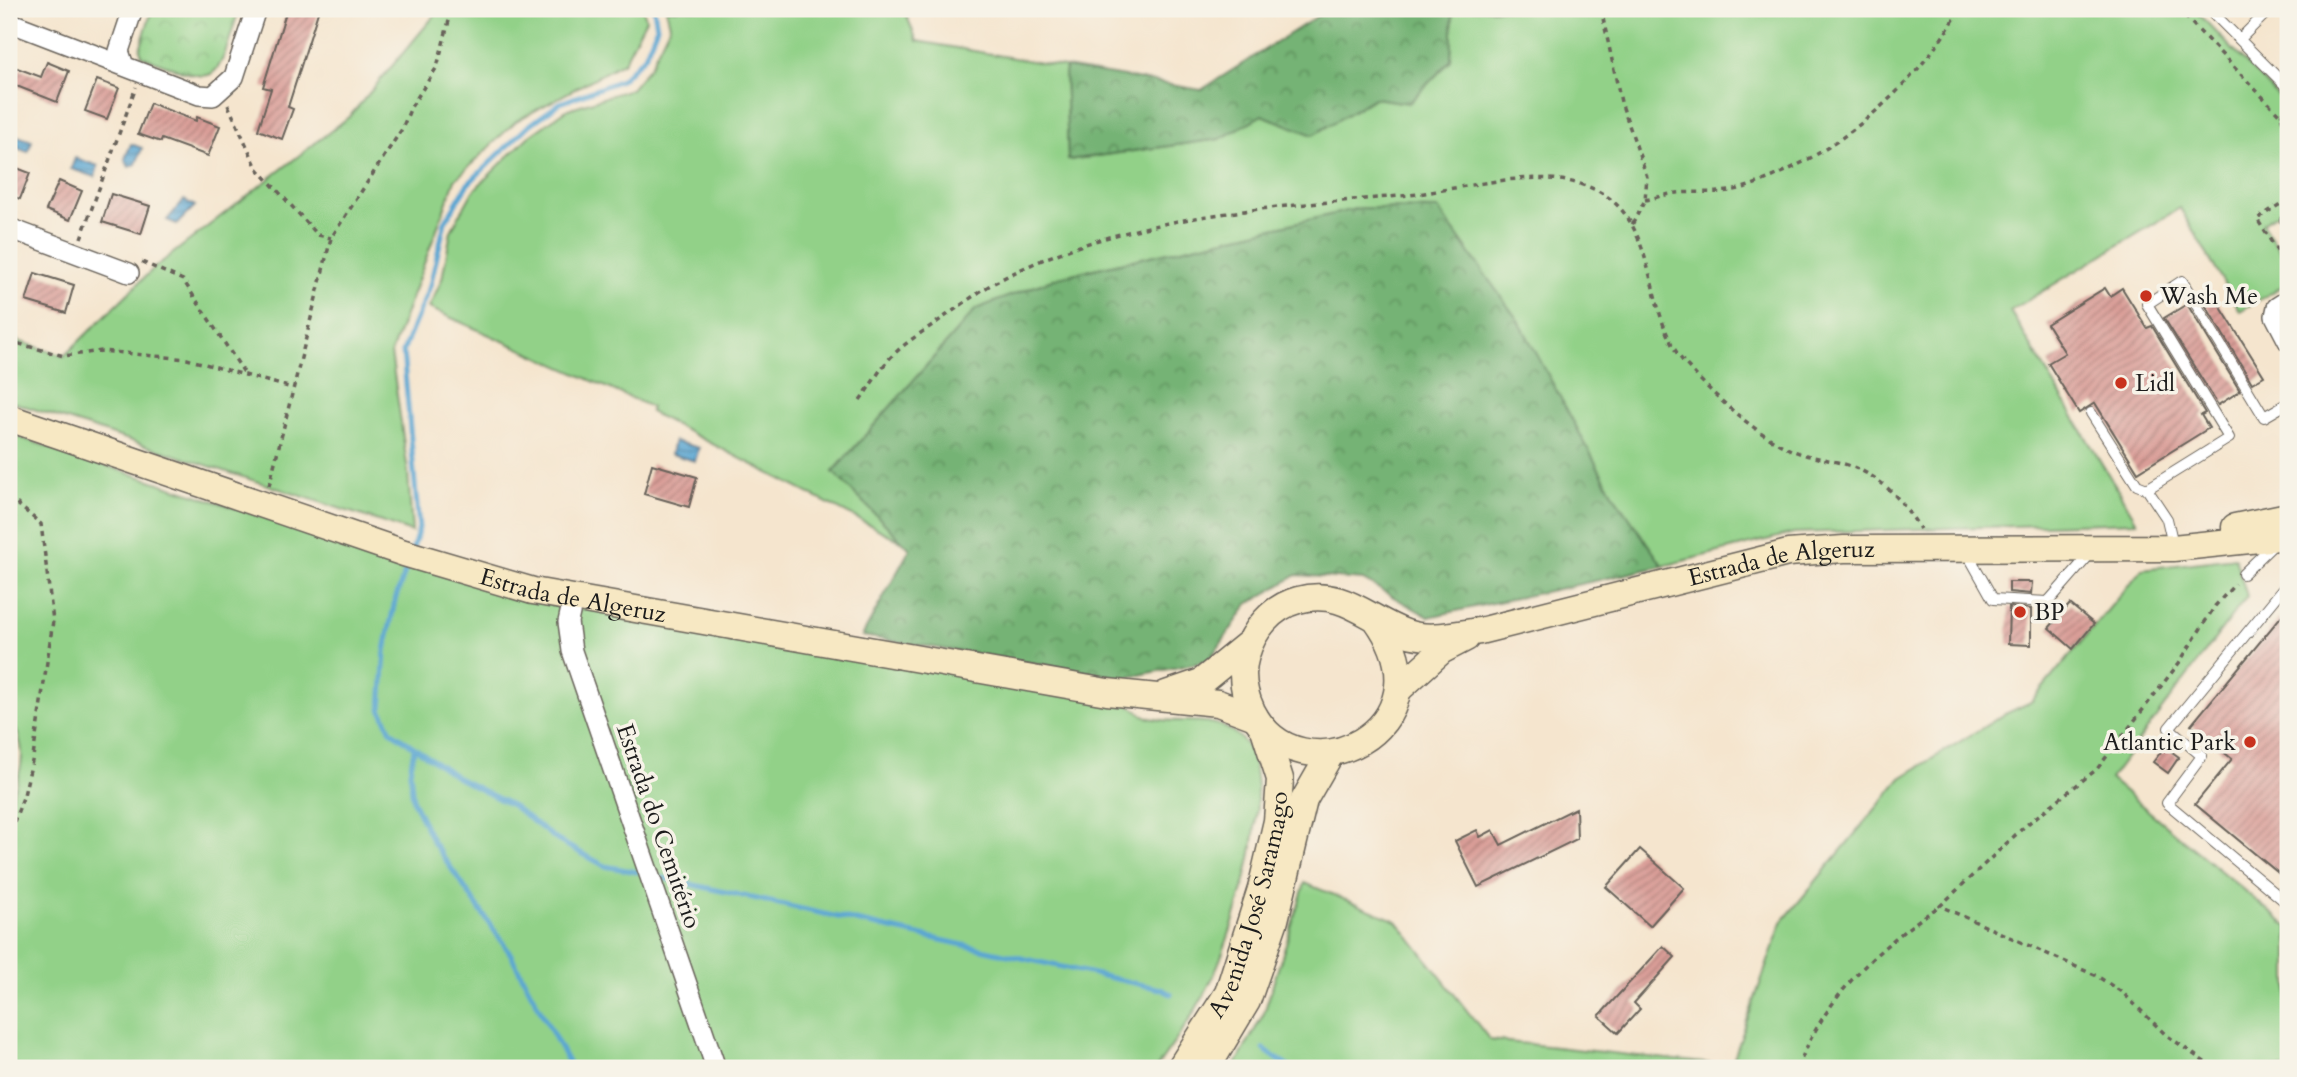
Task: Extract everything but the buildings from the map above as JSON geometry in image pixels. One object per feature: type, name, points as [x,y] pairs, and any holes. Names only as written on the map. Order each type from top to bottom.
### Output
[{"type":"main road","name":"Estrada de Algeruz","points":[[9,418],[411,555],[533,591],[1107,692],[1218,703],[1260,723],[1295,748],[1331,753],[1355,746],[1376,732],[1391,713],[1399,689],[1399,664],[1391,639],[1376,619]]},
{"type":"main road","name":"Estrada de Algeruz","points":[[2095,548],[2171,536],[2286,530]]},
{"type":"main road","name":"Estrada de Algeruz","points":[[1154,697],[1201,682],[1249,643],[1261,625],[1277,610],[1296,600],[1317,596],[1339,598],[1359,606],[1376,619],[1408,634],[1422,636],[1480,631],[1788,553],[1844,549],[1966,551],[2173,548],[2286,530]]},
{"type":"main road","name":"Estrada de Algeruz","points":[[1399,689],[1441,651],[1480,631]]},
{"type":"main road","name":"Estrada de Algeruz","points":[[1249,643],[1243,681],[1247,700],[1260,723]]},
{"type":"main road","name":"Avenida José Saramago","points":[[1180,1068],[1228,993],[1261,889],[1277,821],[1280,779],[1260,723]]},
{"type":"main road","name":"Avenida José Saramago","points":[[1207,1068],[1252,990],[1275,920],[1304,800],[1331,753]]},
{"type":"street","points":[[132,70],[119,51],[133,9]]},
{"type":"street","points":[[9,22],[199,95],[214,96],[234,77],[256,9]]},
{"type":"street","points":[[9,228],[129,273]]},
{"type":"street","points":[[2288,300],[2277,306],[2275,316],[2288,341]]},
{"type":"street","name":"Estrada do Cemitério","points":[[573,599],[568,622],[572,651],[716,1068]]},
{"type":"lane","points":[[2209,9],[2288,88]]},
{"type":"lane","points":[[2240,39],[2270,9]]},
{"type":"lane","points":[[2288,219],[2288,225]]},
{"type":"lane","points":[[2147,489],[2229,438],[2147,304],[2182,282],[2264,417],[2288,403]]},
{"type":"lane","points":[[2091,413],[2137,485],[2147,489],[2167,519],[2171,536]]},
{"type":"lane","points":[[2243,574],[2253,560],[2286,530]]},
{"type":"lane","points":[[1966,551],[1993,599],[2048,602],[2095,548]]},
{"type":"lane","points":[[2288,583],[2169,728],[2202,756],[2167,803],[2288,904]]},
{"type":"path","points":[[265,505],[331,238],[402,130],[411,107],[437,67],[452,9]]},
{"type":"path","points":[[1601,9],[1621,102],[1647,177],[1645,200],[1632,225]]},
{"type":"path","points":[[1645,200],[1676,193],[1704,194],[1744,188],[1804,161],[1860,123],[1903,84],[1948,31],[1960,9]]},
{"type":"path","points":[[2178,9],[2281,116],[2288,138]]},
{"type":"path","points":[[76,253],[132,70]]},
{"type":"path","points":[[221,91],[257,168],[318,235],[331,238]]},
{"type":"path","points":[[2281,116],[2288,104]]},
{"type":"path","points":[[860,400],[891,357],[995,282],[1100,240],[1227,212],[1404,196],[1471,183],[1513,180],[1584,185],[1606,194],[1632,225],[1650,270],[1665,334],[1682,359],[1759,431],[1787,448],[1863,469],[1880,481],[1903,502],[1931,549]]},
{"type":"path","points":[[2288,199],[2257,219],[2288,268]]},
{"type":"path","points":[[129,273],[136,259],[183,280],[246,376]]},
{"type":"path","points":[[9,341],[64,356],[102,351],[187,359],[292,388]]},
{"type":"path","points":[[9,497],[41,524],[53,621],[33,757],[24,795],[9,835]]},
{"type":"path","points":[[1798,1068],[1829,1006],[1866,965],[1940,906],[2025,826],[2097,769],[2179,663],[2215,607],[2243,574]]},
{"type":"path","points":[[1940,906],[2097,976],[2123,993],[2165,1034],[2213,1068]]},
{"type":"green space","points":[[152,9],[239,9],[218,67],[211,74],[201,76],[142,56],[140,49]]},
{"type":"green space","points":[[440,9],[643,9],[646,19],[624,62],[516,121],[455,180],[391,353],[408,472],[412,532],[9,401],[9,338],[64,356],[154,268],[350,116]]},
{"type":"green space","points":[[666,9],[904,9],[917,41],[1065,67],[1068,160],[1220,139],[1262,115],[1313,135],[1374,98],[1409,103],[1451,60],[1453,9],[2194,9],[2288,107],[2288,207],[2262,223],[2288,263],[2288,283],[2240,311],[2180,208],[2010,311],[2137,522],[1794,533],[1663,566],[1612,493],[1519,323],[1437,209],[1360,208],[1059,277],[976,309],[833,472],[903,542],[650,412],[651,407],[429,308],[442,279],[451,231],[473,191],[528,137],[568,109],[631,89],[650,66],[670,25]]},
{"type":"green space","points":[[1329,9],[1453,9],[1451,60],[1409,103],[1374,98],[1313,135],[1262,115],[1220,139],[1068,160],[1065,67],[1201,90]]},
{"type":"green space","points":[[1360,208],[1438,209],[1520,323],[1612,493],[1663,566],[1429,617],[1363,580],[1297,575],[1248,604],[1209,661],[1124,678],[862,636],[910,549],[833,472],[976,309],[1059,277]]},
{"type":"green space","points":[[9,434],[401,562],[1123,701],[1150,718],[1206,722],[1227,728],[1237,735],[1251,755],[1257,783],[1256,818],[1242,894],[1210,983],[1185,1027],[1156,1068],[9,1068],[9,804],[20,769],[22,749],[9,715]]},
{"type":"green space","points":[[2235,558],[2247,596],[2110,779],[2288,927],[2288,1068],[1234,1068],[1264,1013],[1305,883],[1397,921],[1490,1040],[1731,1066],[1782,922],[1901,778],[2005,714],[2031,702],[2142,569]]},
{"type":"water","points":[[9,133],[32,141],[28,152],[9,145]]},
{"type":"water","points":[[131,144],[142,148],[136,164],[129,167],[125,159]]},
{"type":"water","points":[[75,158],[98,166],[95,177],[71,169]]},
{"type":"water","points":[[184,200],[195,206],[177,224],[167,220]]},
{"type":"water","points":[[674,441],[699,448],[695,461],[671,454]]},
{"type":"waterway","points":[[413,548],[419,528],[403,351],[430,286],[445,222],[467,185],[527,127],[560,103],[621,80],[645,56],[657,27],[654,9]]},
{"type":"waterway","points":[[409,561],[395,600],[385,651],[381,709],[391,731],[458,778],[513,806],[557,840],[605,866],[637,872]]},
{"type":"waterway","points":[[414,749],[410,772],[413,801],[433,842],[510,953],[571,1068]]},
{"type":"waterway","points":[[663,878],[1161,989],[1171,994]]},
{"type":"waterway","points":[[1263,1049],[1290,1068]]},
{"type":"place","name":"Wash Me","points":[[2146,296]]},
{"type":"place","name":"Lidl","points":[[2121,383]]},
{"type":"place","name":"BP","points":[[2020,612]]},
{"type":"place","name":"Atlantic Park","points":[[2250,742]]}]
